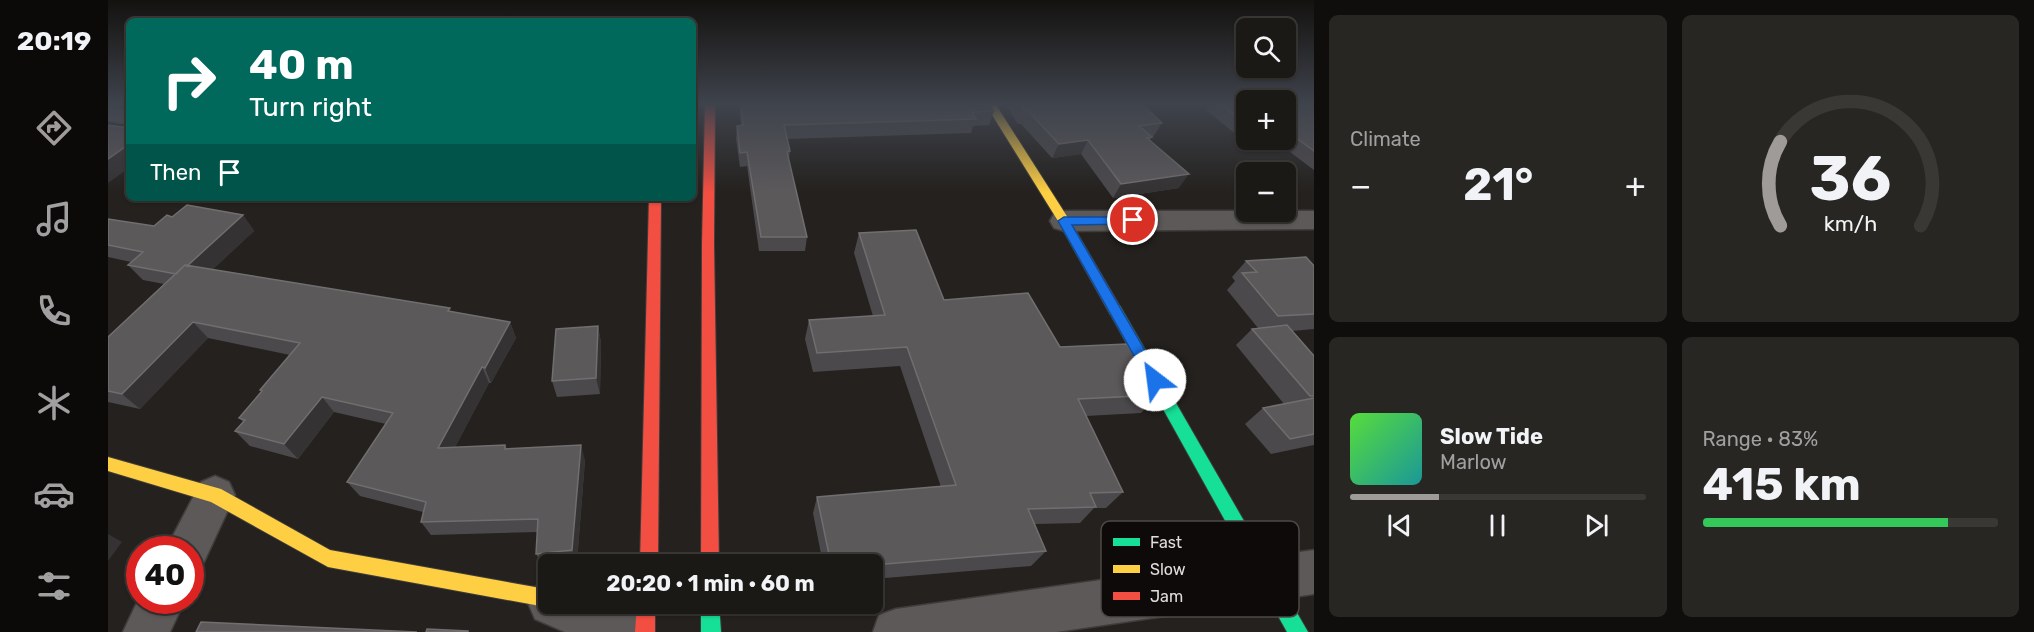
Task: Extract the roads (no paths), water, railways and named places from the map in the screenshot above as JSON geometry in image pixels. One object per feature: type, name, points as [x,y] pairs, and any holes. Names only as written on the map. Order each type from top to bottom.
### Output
[{"type":"main road","points":[[710,134],[710,554]]},
{"type":"main road","points":[[1008,134],[1064,221],[1236,521]]},
{"type":"main road","points":[[649,554],[655,201]]},
{"type":"main road","points":[[108,464],[215,495],[328,558],[538,598]]},
{"type":"main road","points":[[645,632],[646,614]]},
{"type":"main road","points":[[711,614],[711,632]]},
{"type":"main road","points":[[1290,617],[1298,632]]},
{"type":"street","points":[[1064,221],[1314,220]]},
{"type":"street","points":[[194,536],[215,495]]},
{"type":"street","points":[[1299,574],[1314,572]]},
{"type":"street","points":[[896,632],[1101,603]]},
{"type":"street","points":[[146,632],[155,614]]},
{"type":"street","points":[[577,614],[621,632]]}]
